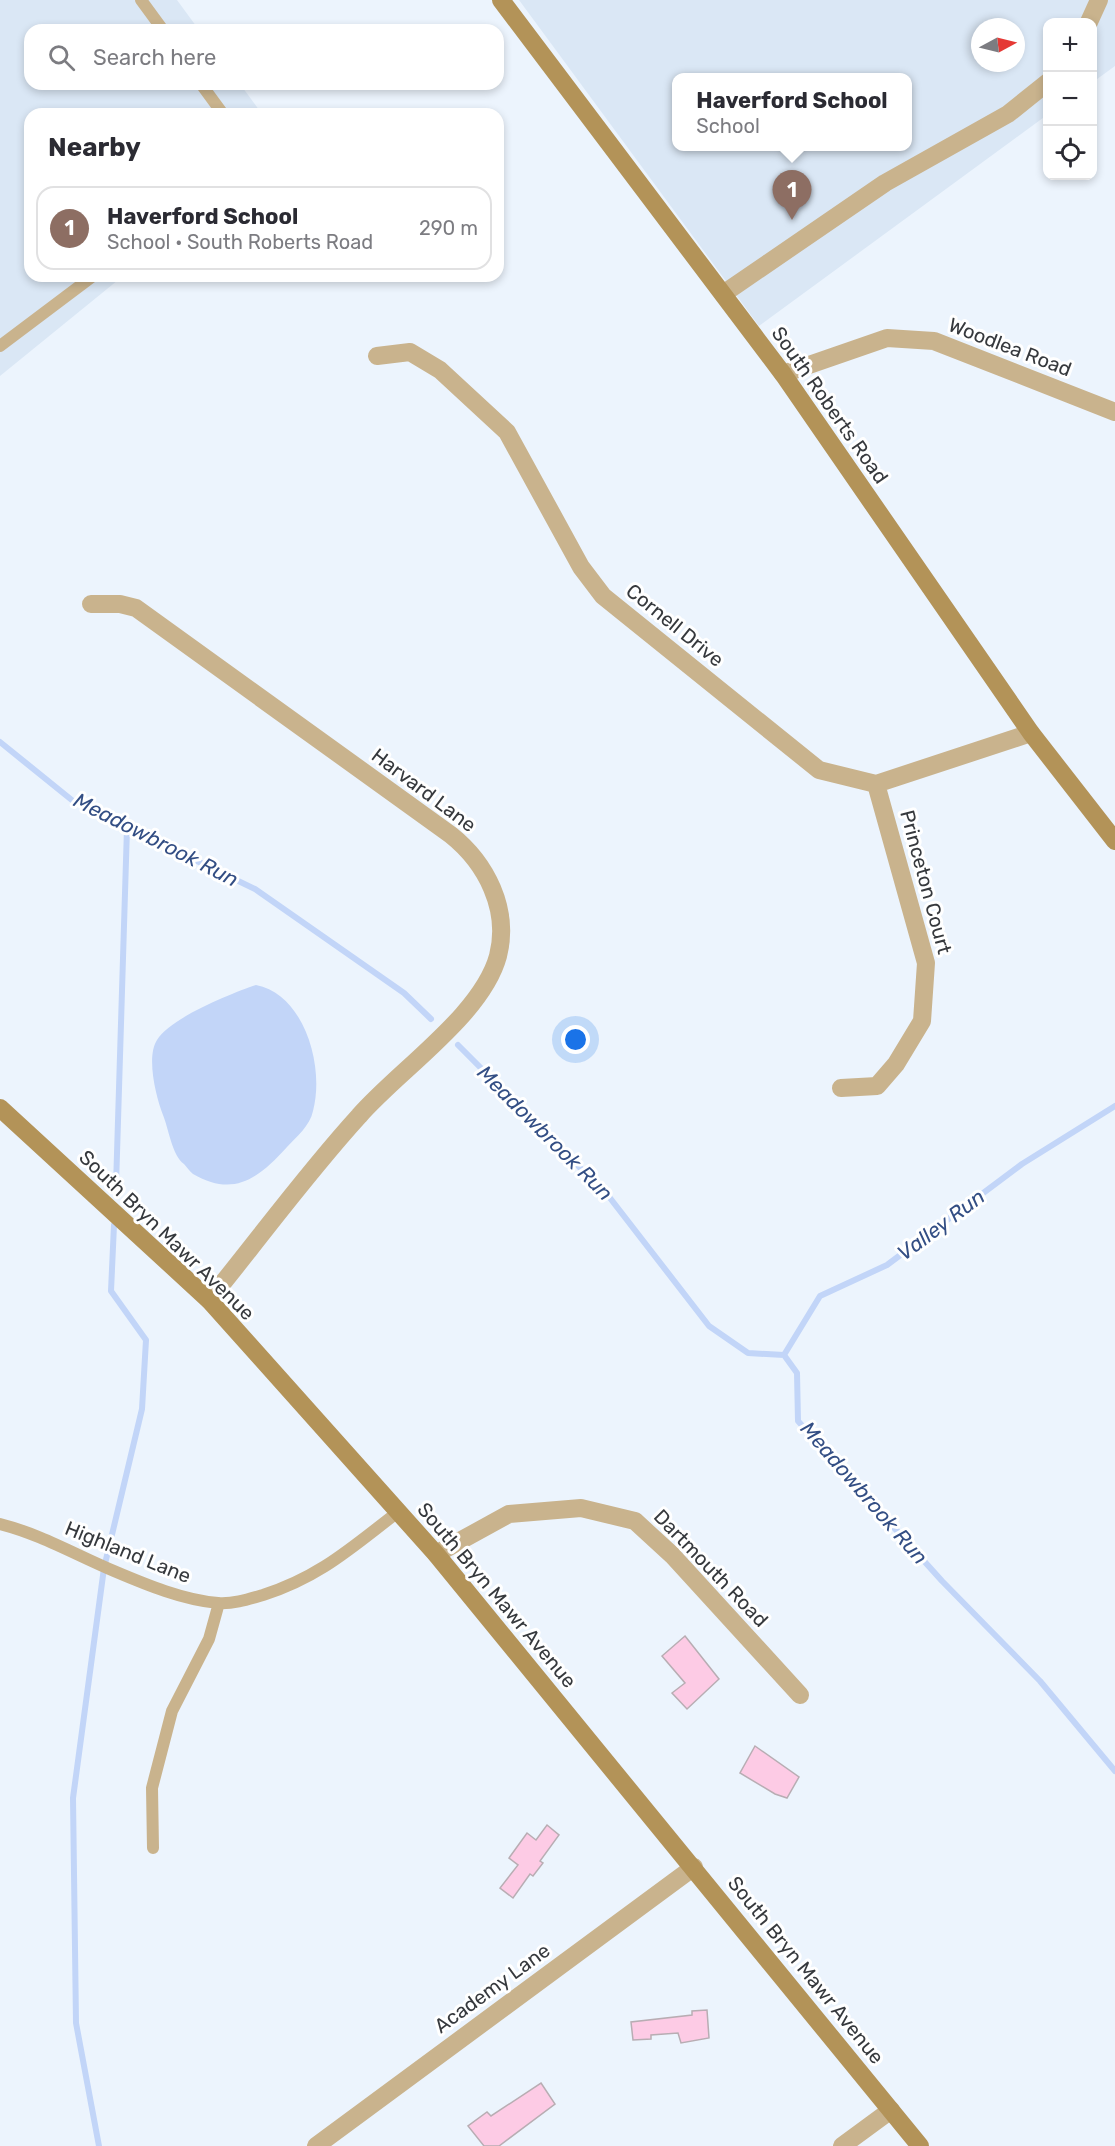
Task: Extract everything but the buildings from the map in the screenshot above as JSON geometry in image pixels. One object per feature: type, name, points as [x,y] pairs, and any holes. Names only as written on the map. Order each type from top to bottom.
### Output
[{"type":"main road","name":"South Roberts Road","points":[[501,0],[783,374],[1031,733],[1115,841]]},
{"type":"main road","name":"South Bryn Mawr Avenue","points":[[0,1108],[209,1300],[436,1554],[920,2146]]},
{"type":"street","points":[[1091,18],[1099,0]]},
{"type":"street","points":[[723,294],[885,183],[1008,114],[1043,85]]},
{"type":"street","name":"Woodlea Road","points":[[783,374],[887,338],[934,341],[1115,412]]},
{"type":"street","name":"Cornell Drive","points":[[377,356],[410,352],[440,370],[507,432],[581,567],[603,596],[819,770],[876,784]]},
{"type":"street","name":"Harvard Lane","points":[[91,604],[120,604],[136,608],[451,835],[474,857],[488,877],[499,914],[498,955],[492,973],[476,999],[359,1115],[209,1300]]},
{"type":"street","points":[[876,784],[1031,733]]},
{"type":"street","name":"Princeton Court","points":[[841,1088],[877,1086],[896,1064],[922,1021],[926,963],[876,784]]},
{"type":"street","name":"Dartmouth Road","points":[[436,1554],[509,1514],[580,1508],[635,1521],[672,1555],[800,1695]]},
{"type":"street","name":"Academy Lane","points":[[316,2146],[694,1867]]},
{"type":"street","points":[[842,2146],[891,2110]]},
{"type":"lane","points":[[141,0],[159,24]]},
{"type":"lane","points":[[205,90],[219,108]]},
{"type":"lane","points":[[0,346],[85,282]]},
{"type":"lane","name":"Highland Lane","points":[[0,1524],[21,1529],[114,1571],[182,1596],[219,1603],[245,1600],[295,1585],[327,1567],[398,1512]]},
{"type":"lane","points":[[153,1848],[152,1788],[172,1711],[209,1639],[219,1603]]},
{"type":"shaded area","points":[[0,0],[177,0],[195,24],[24,24],[24,90],[244,90],[258,108],[24,108],[24,282],[116,282],[0,376]]},
{"type":"shaded area","points":[[519,0],[1115,0],[1115,66],[1097,79],[1097,18],[1043,18],[1043,118],[759,326]]},
{"type":"water","points":[[256,985],[273,991],[287,1002],[307,1034],[316,1074],[313,1111],[302,1131],[266,1168],[245,1181],[221,1184],[193,1174],[176,1155],[155,1088],[152,1056],[157,1040],[175,1023],[218,1000]]},
{"type":"waterway","name":"Meadowbrook Run","points":[[0,742],[73,801],[255,889],[404,993],[431,1019]]},
{"type":"waterway","points":[[116,1186],[127,828]]},
{"type":"waterway","name":"Meadowbrook Run","points":[[458,1045],[610,1198],[709,1326],[748,1353],[784,1355],[797,1373],[798,1421],[942,1581],[1040,1681],[1115,1771]]},
{"type":"waterway","name":"Valley Run","points":[[784,1355],[820,1296],[887,1265],[1022,1164],[1115,1106]]},
{"type":"waterway","points":[[99,2146],[76,2023],[73,1798],[104,1568],[142,1409],[146,1340],[111,1291],[114,1225]]},
{"type":"place","name":"Haverford School","points":[[792,220]]}]
